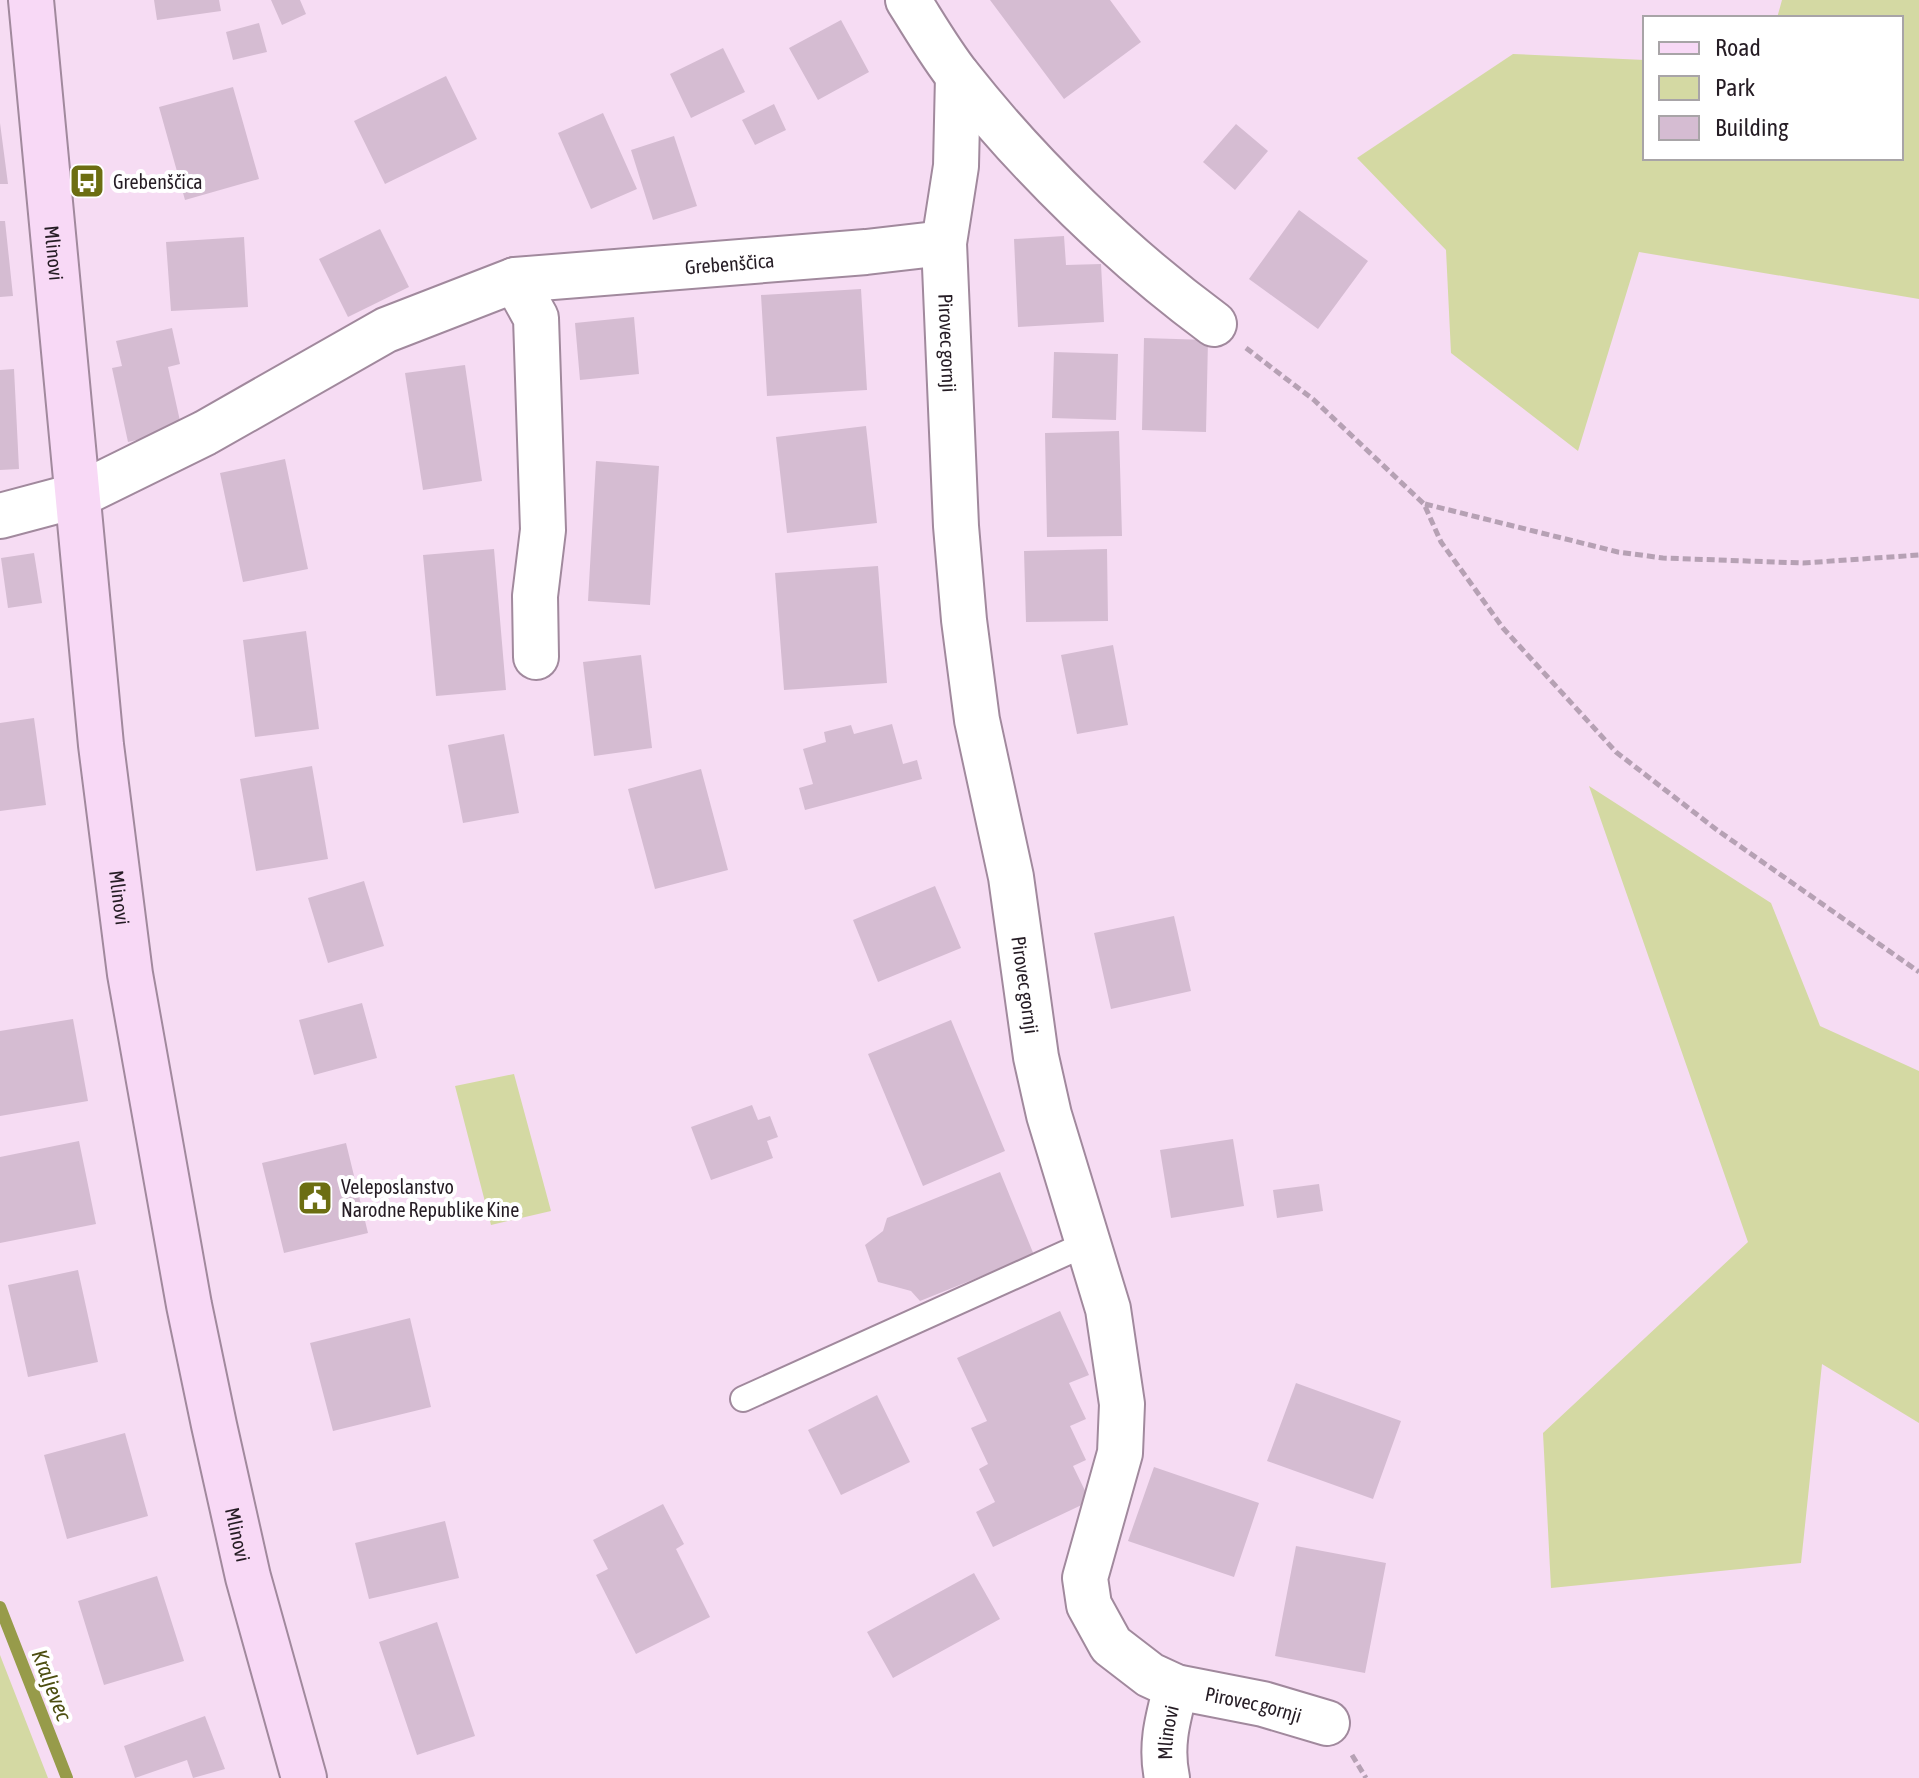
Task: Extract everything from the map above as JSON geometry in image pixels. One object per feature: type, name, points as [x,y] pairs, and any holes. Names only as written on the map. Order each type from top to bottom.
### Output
[{"type":"main road","name":"Mlinovi","points":[[31,0],[107,801],[130,974],[189,1305],[214,1425],[248,1577],[304,1778]]},
{"type":"street","points":[[908,0],[958,76],[1106,233],[1160,283],[1214,324]]},
{"type":"street","name":"Pirovec gornji","points":[[958,76],[956,166],[944,243],[956,526],[977,720],[1011,877],[1036,1057],[1049,1115],[1108,1309],[1122,1404],[1120,1453],[1085,1578],[1089,1605],[1104,1636],[1128,1662],[1176,1687],[1263,1704],[1327,1723]]},
{"type":"street","name":"Grebenščica","points":[[0,516],[79,495],[205,433],[386,330],[515,280],[944,243]]},
{"type":"street","points":[[515,280],[536,318],[543,530],[535,596],[536,657]]},
{"type":"street","name":"Mlinovi","points":[[1167,1778],[1163,1756],[1165,1728],[1176,1687]]},
{"type":"lane","points":[[743,1399],[1088,1243]]},
{"type":"path","points":[[1214,324],[1314,400],[1424,504],[1441,542],[1503,628],[1616,752],[1717,830],[1919,972]]},
{"type":"path","points":[[1424,504],[1618,552],[1663,558],[1803,563],[1919,555]]},
{"type":"green space","points":[[1782,0],[1919,0],[1919,299],[1639,252],[1578,451],[1451,353],[1446,250],[1357,158],[1513,54],[1643,60],[1643,160],[1903,160],[1903,16],[1778,16]]},
{"type":"green space","points":[[1589,786],[1771,903],[1820,1026],[1919,1071],[1919,1423],[1822,1364],[1801,1563],[1551,1588],[1543,1433],[1748,1242]]},
{"type":"green space","points":[[514,1074],[551,1211],[491,1225],[455,1086]]},
{"type":"green space","points":[[0,1655],[48,1778],[0,1778]]},
{"type":"building","points":[[154,0],[219,0],[221,11],[157,20]]},
{"type":"building","points":[[271,0],[300,0],[306,14],[282,25]]},
{"type":"building","points":[[990,0],[1110,0],[1141,42],[1064,99]]},
{"type":"building","points":[[841,20],[869,72],[818,100],[789,48]]},
{"type":"building","points":[[259,23],[267,52],[233,60],[226,32]]},
{"type":"building","points":[[723,48],[745,92],[691,118],[670,74]]},
{"type":"building","points":[[446,76],[477,139],[385,184],[354,121]]},
{"type":"building","points":[[233,87],[259,179],[185,200],[159,107]]},
{"type":"building","points":[[774,104],[786,130],[755,145],[742,120]]},
{"type":"building","points":[[603,113],[637,189],[591,209],[558,133]]},
{"type":"building","points":[[0,123],[8,184],[0,184]]},
{"type":"building","points":[[1236,124],[1268,151],[1235,190],[1203,162]]},
{"type":"building","points":[[674,136],[697,206],[653,220],[631,150]]},
{"type":"building","points":[[1299,210],[1368,261],[1318,329],[1249,279]]},
{"type":"building","points":[[0,221],[5,221],[13,296],[0,297]]},
{"type":"building","points":[[380,229],[409,287],[348,317],[319,259]]},
{"type":"building","points":[[1064,236],[1066,265],[1101,264],[1104,322],[1018,327],[1014,239]]},
{"type":"building","points":[[244,237],[248,307],[171,311],[166,242]]},
{"type":"building","points":[[861,289],[867,390],[767,396],[761,295]]},
{"type":"building","points":[[634,317],[639,374],[580,380],[575,323]]},
{"type":"building","points":[[172,328],[180,364],[168,367],[182,430],[128,442],[112,368],[122,366],[116,341]]},
{"type":"building","points":[[1144,338],[1208,340],[1206,432],[1142,430]]},
{"type":"building","points":[[1054,352],[1118,354],[1116,420],[1052,418]]},
{"type":"building","points":[[465,365],[482,481],[423,490],[405,373]]},
{"type":"building","points":[[14,369],[19,469],[0,470],[0,370]]},
{"type":"building","points":[[866,426],[877,523],[787,533],[776,437]]},
{"type":"building","points":[[1119,431],[1122,536],[1047,537],[1045,433]]},
{"type":"building","points":[[285,459],[308,569],[243,582],[220,473]]},
{"type":"building","points":[[596,461],[659,466],[650,605],[588,601]]},
{"type":"building","points":[[494,549],[506,690],[436,696],[423,555]]},
{"type":"building","points":[[1107,549],[1108,621],[1026,622],[1024,551]]},
{"type":"building","points":[[34,553],[42,603],[8,608],[1,558]]},
{"type":"building","points":[[878,566],[887,683],[784,690],[775,573]]},
{"type":"building","points":[[306,631],[319,729],[255,737],[243,640]]},
{"type":"building","points":[[1113,645],[1128,725],[1077,734],[1061,655]]},
{"type":"building","points":[[641,655],[652,748],[594,756],[583,662]]},
{"type":"building","points":[[34,718],[46,805],[0,811],[0,723]]},
{"type":"building","points":[[892,724],[903,764],[917,760],[922,779],[805,810],[799,788],[813,784],[803,749],[826,742],[824,732],[851,725],[854,734]]},
{"type":"building","points":[[504,734],[519,813],[463,823],[448,745]]},
{"type":"building","points":[[312,766],[328,859],[256,871],[240,779]]},
{"type":"building","points":[[701,769],[728,870],[655,889],[628,789]]},
{"type":"building","points":[[364,881],[384,946],[328,963],[308,898]]},
{"type":"building","points":[[935,886],[961,948],[878,982],[853,920]]},
{"type":"building","points":[[1174,916],[1191,991],[1111,1009],[1094,933]]},
{"type":"building","points":[[362,1003],[377,1058],[314,1075],[299,1020]]},
{"type":"building","points":[[73,1019],[88,1101],[0,1116],[0,1031]]},
{"type":"building","points":[[951,1020],[1005,1151],[923,1186],[868,1054]]},
{"type":"building","points":[[752,1105],[758,1120],[770,1116],[778,1137],[767,1141],[773,1158],[711,1180],[691,1127]]},
{"type":"building","points":[[1233,1139],[1244,1206],[1171,1218],[1160,1150]]},
{"type":"building","points":[[79,1141],[96,1224],[0,1243],[0,1157]]},
{"type":"building","name":"Veleposlanstvo Narodne Republike Kine","points":[[346,1143],[368,1233],[284,1253],[262,1163]]},
{"type":"building","points":[[1000,1172],[1034,1255],[920,1301],[911,1291],[878,1282],[865,1245],[883,1231],[887,1218]]},
{"type":"building","points":[[1319,1184],[1323,1211],[1277,1218],[1273,1190]]},
{"type":"building","points":[[78,1270],[98,1362],[28,1377],[8,1285]]},
{"type":"building","points":[[1060,1311],[1089,1375],[1069,1383],[1086,1419],[1070,1426],[1086,1460],[1073,1466],[1090,1501],[993,1547],[976,1512],[995,1502],[979,1469],[988,1464],[971,1428],[987,1421],[957,1358]]},
{"type":"building","points":[[410,1318],[431,1407],[333,1431],[310,1343]]},
{"type":"building","points":[[1296,1383],[1401,1421],[1373,1499],[1267,1461]]},
{"type":"building","points":[[877,1395],[910,1462],[841,1495],[808,1430]]},
{"type":"building","points":[[125,1433],[148,1516],[67,1539],[44,1455]]},
{"type":"building","points":[[1154,1467],[1259,1503],[1234,1577],[1128,1541]]},
{"type":"building","points":[[663,1504],[684,1544],[676,1549],[710,1617],[636,1654],[596,1575],[608,1569],[593,1540]]},
{"type":"building","points":[[445,1521],[459,1578],[369,1599],[355,1543]]},
{"type":"building","points":[[1296,1546],[1386,1563],[1365,1673],[1275,1656]]},
{"type":"building","points":[[974,1573],[1000,1619],[893,1678],[867,1632]]},
{"type":"building","points":[[157,1576],[184,1661],[104,1685],[78,1601]]},
{"type":"building","points":[[437,1622],[475,1736],[417,1755],[379,1642]]},
{"type":"building","points":[[205,1716],[225,1769],[193,1778],[187,1760],[135,1778],[124,1746]]},
{"type":"waterway","name":"Kraljevec","points":[[0,1607],[67,1778]]},
{"type":"place","name":"Grebenščica","points":[[87,181]]},
{"type":"place","name":"Veleposlanstvo Narodne Republike Kine","points":[[315,1198]]}]
